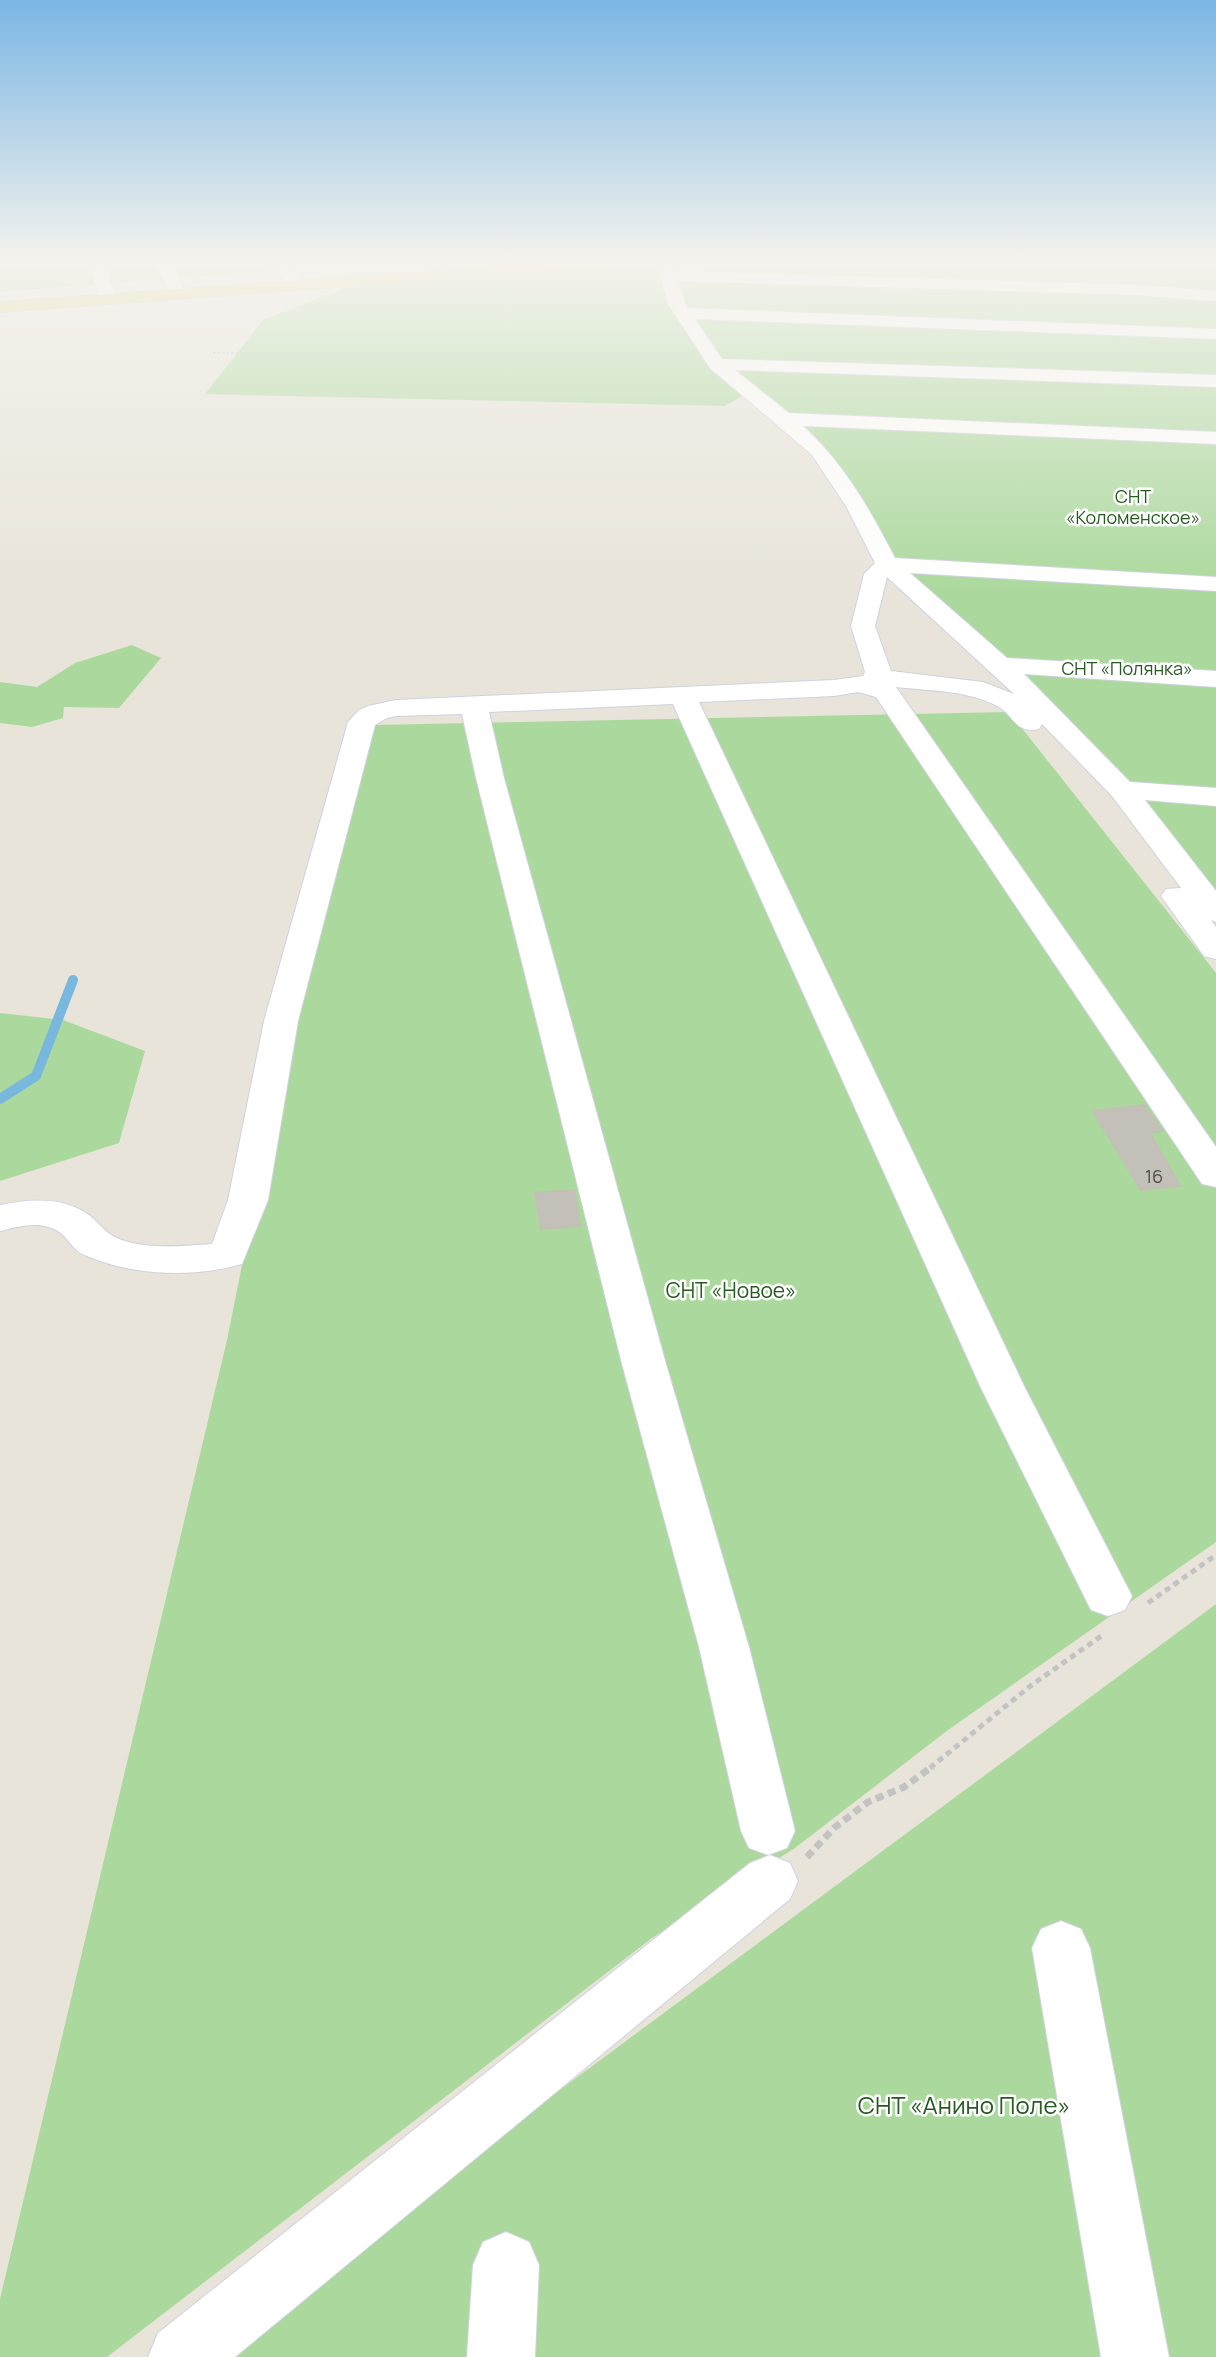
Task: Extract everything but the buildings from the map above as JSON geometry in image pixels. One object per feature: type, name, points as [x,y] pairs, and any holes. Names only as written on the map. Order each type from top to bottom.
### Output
[{"type":"street","points":[[726,372],[819,451],[857,506],[887,565],[1000,665],[1122,790],[1216,912]]},
{"type":"street","points":[[951,372],[1216,381]]},
{"type":"street","points":[[784,419],[1216,438]]},
{"type":"street","points":[[869,681],[878,672],[863,626],[876,574],[887,565],[1216,584]]},
{"type":"street","points":[[1000,665],[1216,678]]},
{"type":"street","points":[[869,681],[891,697],[1216,1175]]},
{"type":"street","points":[[0,1218],[29,1213],[57,1214],[78,1227],[95,1244],[150,1257],[197,1260],[228,1255],[248,1200],[281,1021],[362,722],[369,714],[386,710],[682,695],[869,681],[983,690],[1011,703],[1100,793],[1216,949]]},
{"type":"street","points":[[682,695],[1003,1388],[1120,1611]]},
{"type":"street","points":[[182,2357],[769,1856],[724,1647],[641,1351],[490,778],[474,705]]},
{"type":"street","points":[[1122,790],[1216,797]]},
{"type":"street","points":[[1061,1948],[1135,2357]]},
{"type":"street","points":[[501,2357],[506,2264]]},
{"type":"path","points":[[769,1856],[814,1853],[834,1828],[868,1802],[904,1787],[937,1763],[1120,1611],[1216,1555]]},
{"type":"green space","points":[[222,372],[1216,372],[1216,912],[1122,790],[887,565],[819,451],[750,391],[725,406],[205,394]]},
{"type":"green space","points":[[132,645],[161,658],[119,708],[64,707],[63,718],[32,727],[0,723],[0,682],[37,687],[75,663]]},
{"type":"green space","name":"СНТ «Новое»","points":[[1009,712],[1216,973],[1216,1542],[948,1730],[795,1848],[652,1938],[107,2357],[0,2357],[0,2299],[227,1340],[300,975],[373,725]]},
{"type":"green space","points":[[0,1013],[63,1020],[145,1051],[119,1143],[0,1181]]},
{"type":"green space","name":"СНТ «Анино Поле»","points":[[1216,1604],[1216,2357],[234,2357],[518,2121]]},
{"type":"waterway","points":[[0,1099],[36,1076],[73,980]]},
{"type":"park label","name":"СНТ «Коломенское»","points":[[1133,506]]},
{"type":"park label","name":"СНТ «Полянка»","points":[[1127,668]]}]
